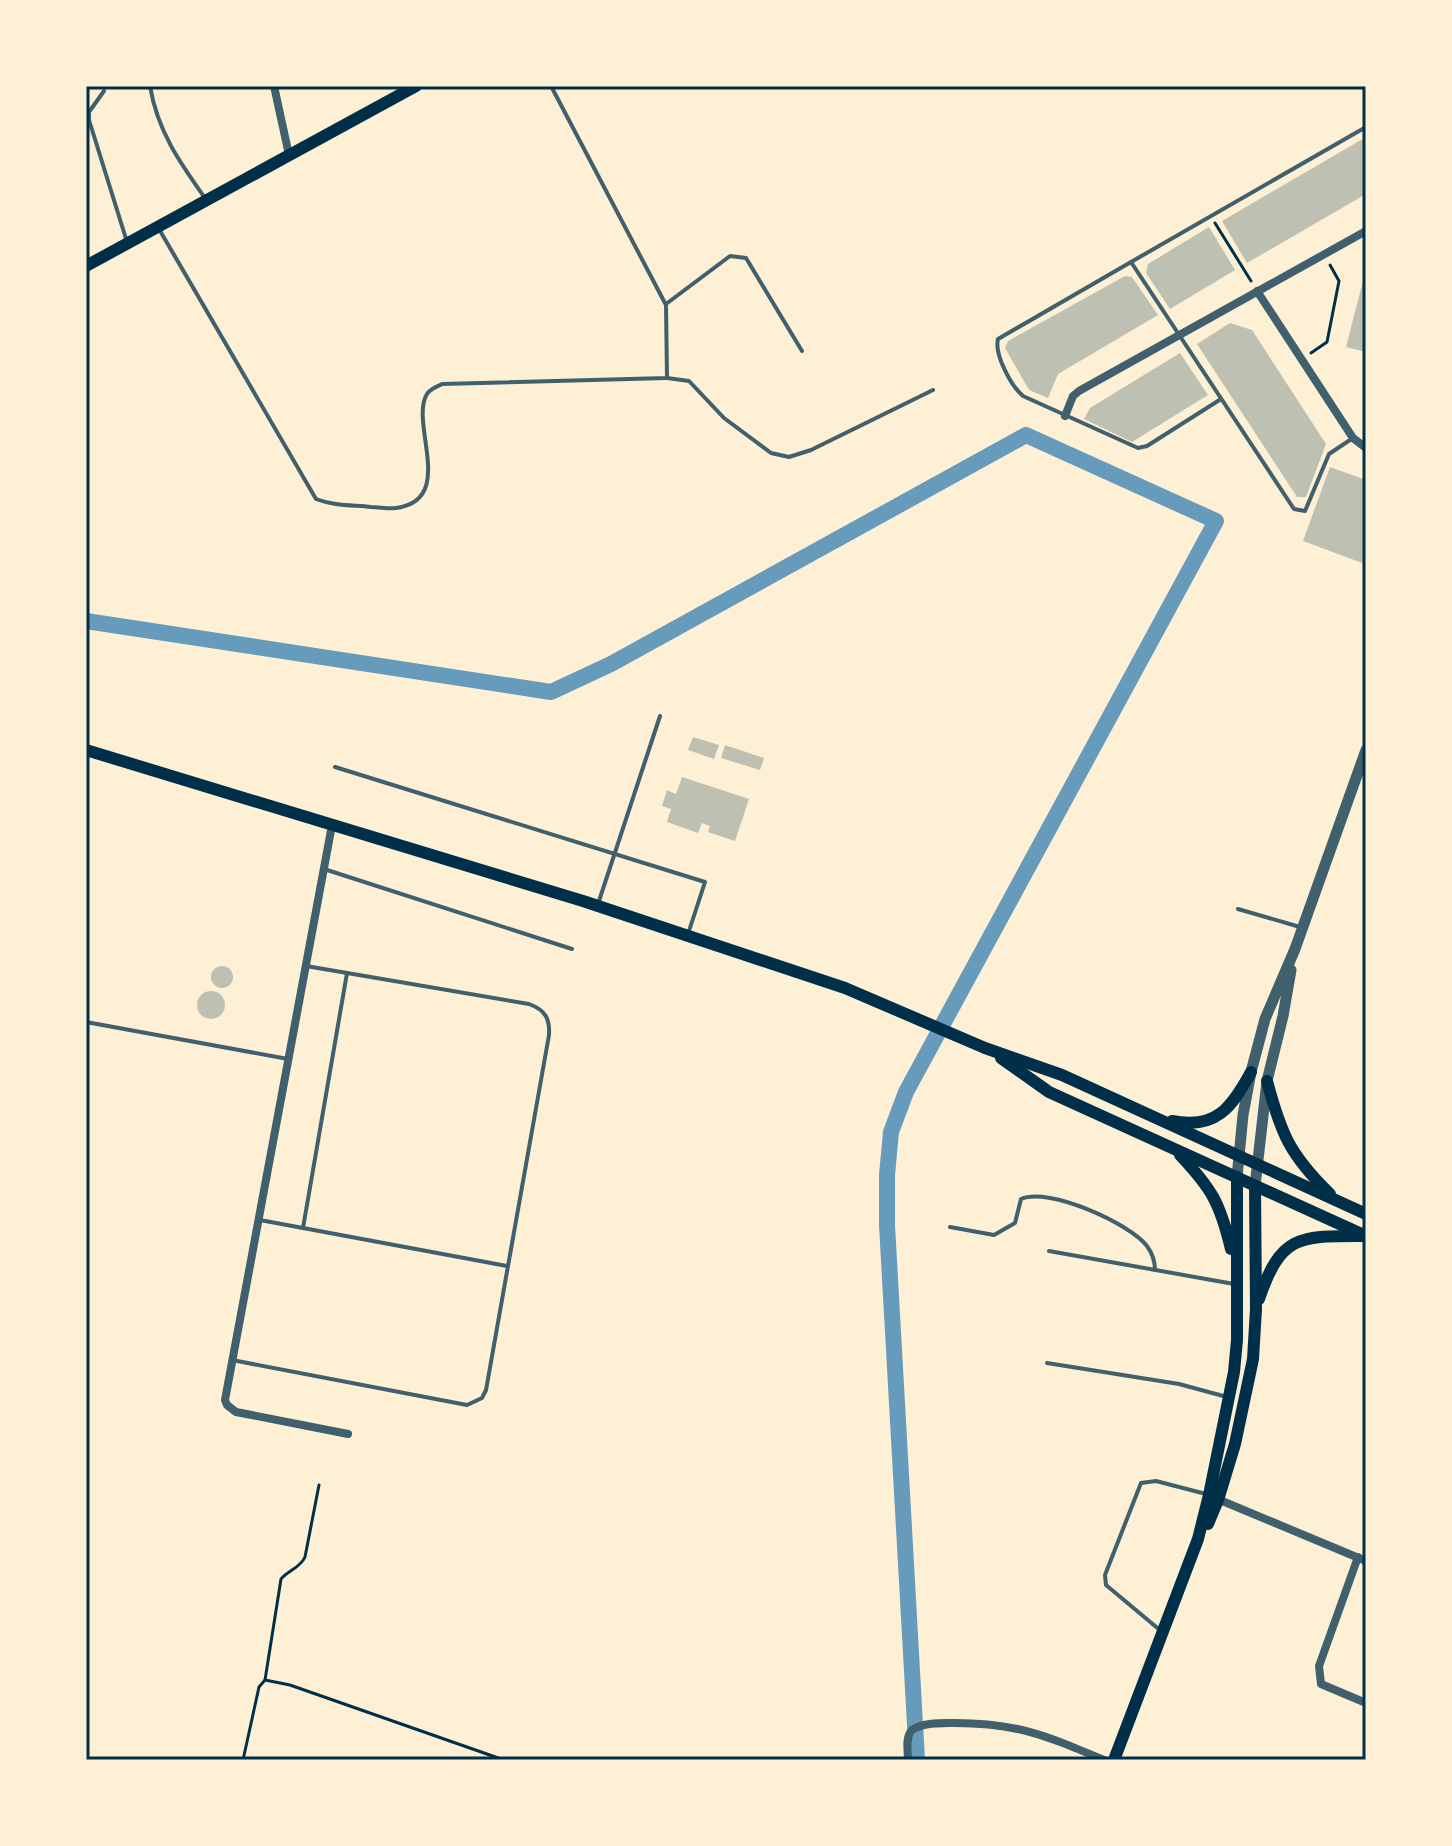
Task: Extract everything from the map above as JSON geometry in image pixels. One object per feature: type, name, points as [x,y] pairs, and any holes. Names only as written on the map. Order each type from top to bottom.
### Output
[{"type":"main road","points":[[86,266],[416,86]]},
{"type":"main road","points":[[86,750],[597,906],[845,988],[985,1048],[1062,1075],[1366,1214]]},
{"type":"main road","points":[[985,1048],[1049,1092],[1366,1236]]},
{"type":"main road","points":[[1142,1112],[1186,1124],[1204,1122],[1220,1115],[1236,1100],[1251,1072]]},
{"type":"main road","points":[[1267,1081],[1278,1123],[1291,1150],[1307,1172],[1335,1200]]},
{"type":"main road","points":[[1175,1149],[1219,1203],[1235,1267]]},
{"type":"main road","points":[[1214,1497],[1237,1340],[1237,1177]]},
{"type":"main road","points":[[1114,1760],[1214,1497],[1247,1396],[1256,1309],[1255,1186]]},
{"type":"main road","points":[[1256,1309],[1271,1267],[1290,1245],[1317,1236],[1366,1236]]},
{"type":"street","points":[[274,86],[289,155]]},
{"type":"street","points":[[1065,416],[1073,396],[1079,391],[1366,231]]},
{"type":"street","points":[[1257,291],[1353,438],[1366,448]]},
{"type":"street","points":[[1237,1177],[1251,1072],[1265,1019],[1303,928],[1366,750]]},
{"type":"street","points":[[332,825],[225,1394],[231,1409],[348,1434]]},
{"type":"street","points":[[1255,1186],[1267,1081],[1295,949]]},
{"type":"street","points":[[1214,1497],[1362,1559],[1319,1666],[1319,1676],[1321,1684],[1366,1703]]},
{"type":"street","points":[[908,1760],[912,1730],[940,1723],[1004,1724],[1038,1732],[1104,1760]]},
{"type":"lane","points":[[150,86],[156,115],[169,145],[207,200]]},
{"type":"lane","points":[[551,86],[666,305],[667,378]]},
{"type":"lane","points":[[104,91],[89,112],[89,120],[127,243]]},
{"type":"lane","points":[[1221,399],[1142,447],[1129,445],[1018,393],[997,342],[1366,127]]},
{"type":"lane","points":[[158,227],[316,499],[329,504],[396,508],[421,495],[428,483],[424,401],[432,389],[442,384],[667,378],[689,381],[742,432],[771,453],[789,457],[811,450],[933,390]]},
{"type":"lane","points":[[666,305],[730,256],[739,255],[746,258],[802,351]]},
{"type":"lane","points":[[1131,262],[1296,511],[1307,508],[1329,454],[1353,438]]},
{"type":"lane","points":[[597,906],[660,716]]},
{"type":"lane","points":[[335,767],[705,882],[687,935]]},
{"type":"lane","points":[[324,869],[572,949]]},
{"type":"lane","points":[[1238,909],[1303,928]]},
{"type":"lane","points":[[232,1360],[459,1404],[476,1403],[486,1390],[549,1035],[548,1017],[541,1009],[529,1004],[306,966]]},
{"type":"lane","points":[[303,1228],[347,973]]},
{"type":"lane","points":[[86,1022],[288,1059]]},
{"type":"lane","points":[[950,1227],[994,1235],[1015,1223],[1021,1199],[1037,1196],[1089,1211],[1119,1224],[1146,1245],[1154,1260],[1155,1270]]},
{"type":"lane","points":[[258,1219],[508,1266]]},
{"type":"lane","points":[[1049,1251],[1236,1284]]},
{"type":"lane","points":[[1047,1363],[1179,1384],[1229,1398]]},
{"type":"lane","points":[[1162,1633],[1106,1585],[1105,1575],[1141,1483],[1156,1481],[1214,1497]]},
{"type":"path","points":[[1211,216],[1257,291]]},
{"type":"path","points":[[1302,360],[1327,342],[1339,281],[1324,254]]},
{"type":"path","points":[[243,1760],[259,1687],[265,1680],[281,1579],[288,1571],[301,1565],[305,1557],[319,1485]]},
{"type":"path","points":[[265,1680],[290,1685],[504,1760]]},
{"type":"building","points":[[1366,137],[1366,194],[1247,263],[1222,221]]},
{"type":"building","points":[[1209,227],[1235,270],[1170,309],[1146,273],[1148,264]]},
{"type":"building","points":[[1366,273],[1366,352],[1346,347]]},
{"type":"building","points":[[1125,276],[1132,277],[1158,315],[1058,374],[1048,398],[1029,390],[1005,348],[1008,341]]},
{"type":"building","points":[[1230,323],[1252,330],[1326,444],[1306,497],[1297,497],[1197,344]]},
{"type":"building","points":[[1180,353],[1208,395],[1132,442],[1084,419],[1090,408]]},
{"type":"building","points":[[1330,467],[1366,480],[1365,564],[1303,541]]},
{"type":"building","points":[[693,737],[719,745],[714,759],[688,750]]},
{"type":"building","points":[[725,745],[764,758],[760,770],[721,758]]},
{"type":"building","points":[[682,777],[749,799],[735,841],[708,832],[710,826],[702,823],[698,833],[667,822],[671,809],[662,806],[667,790],[676,794]]},
{"type":"building","points":[[222,966],[230,969],[233,977],[230,985],[222,988],[214,985],[211,977],[214,969]]},
{"type":"building","points":[[211,991],[221,995],[225,1005],[221,1015],[211,1019],[201,1015],[197,1005],[201,995]]},
{"type":"waterway","points":[[86,621],[551,692],[611,664],[1026,435],[1216,521],[906,1092],[891,1132],[887,1225],[917,1760]]}]
